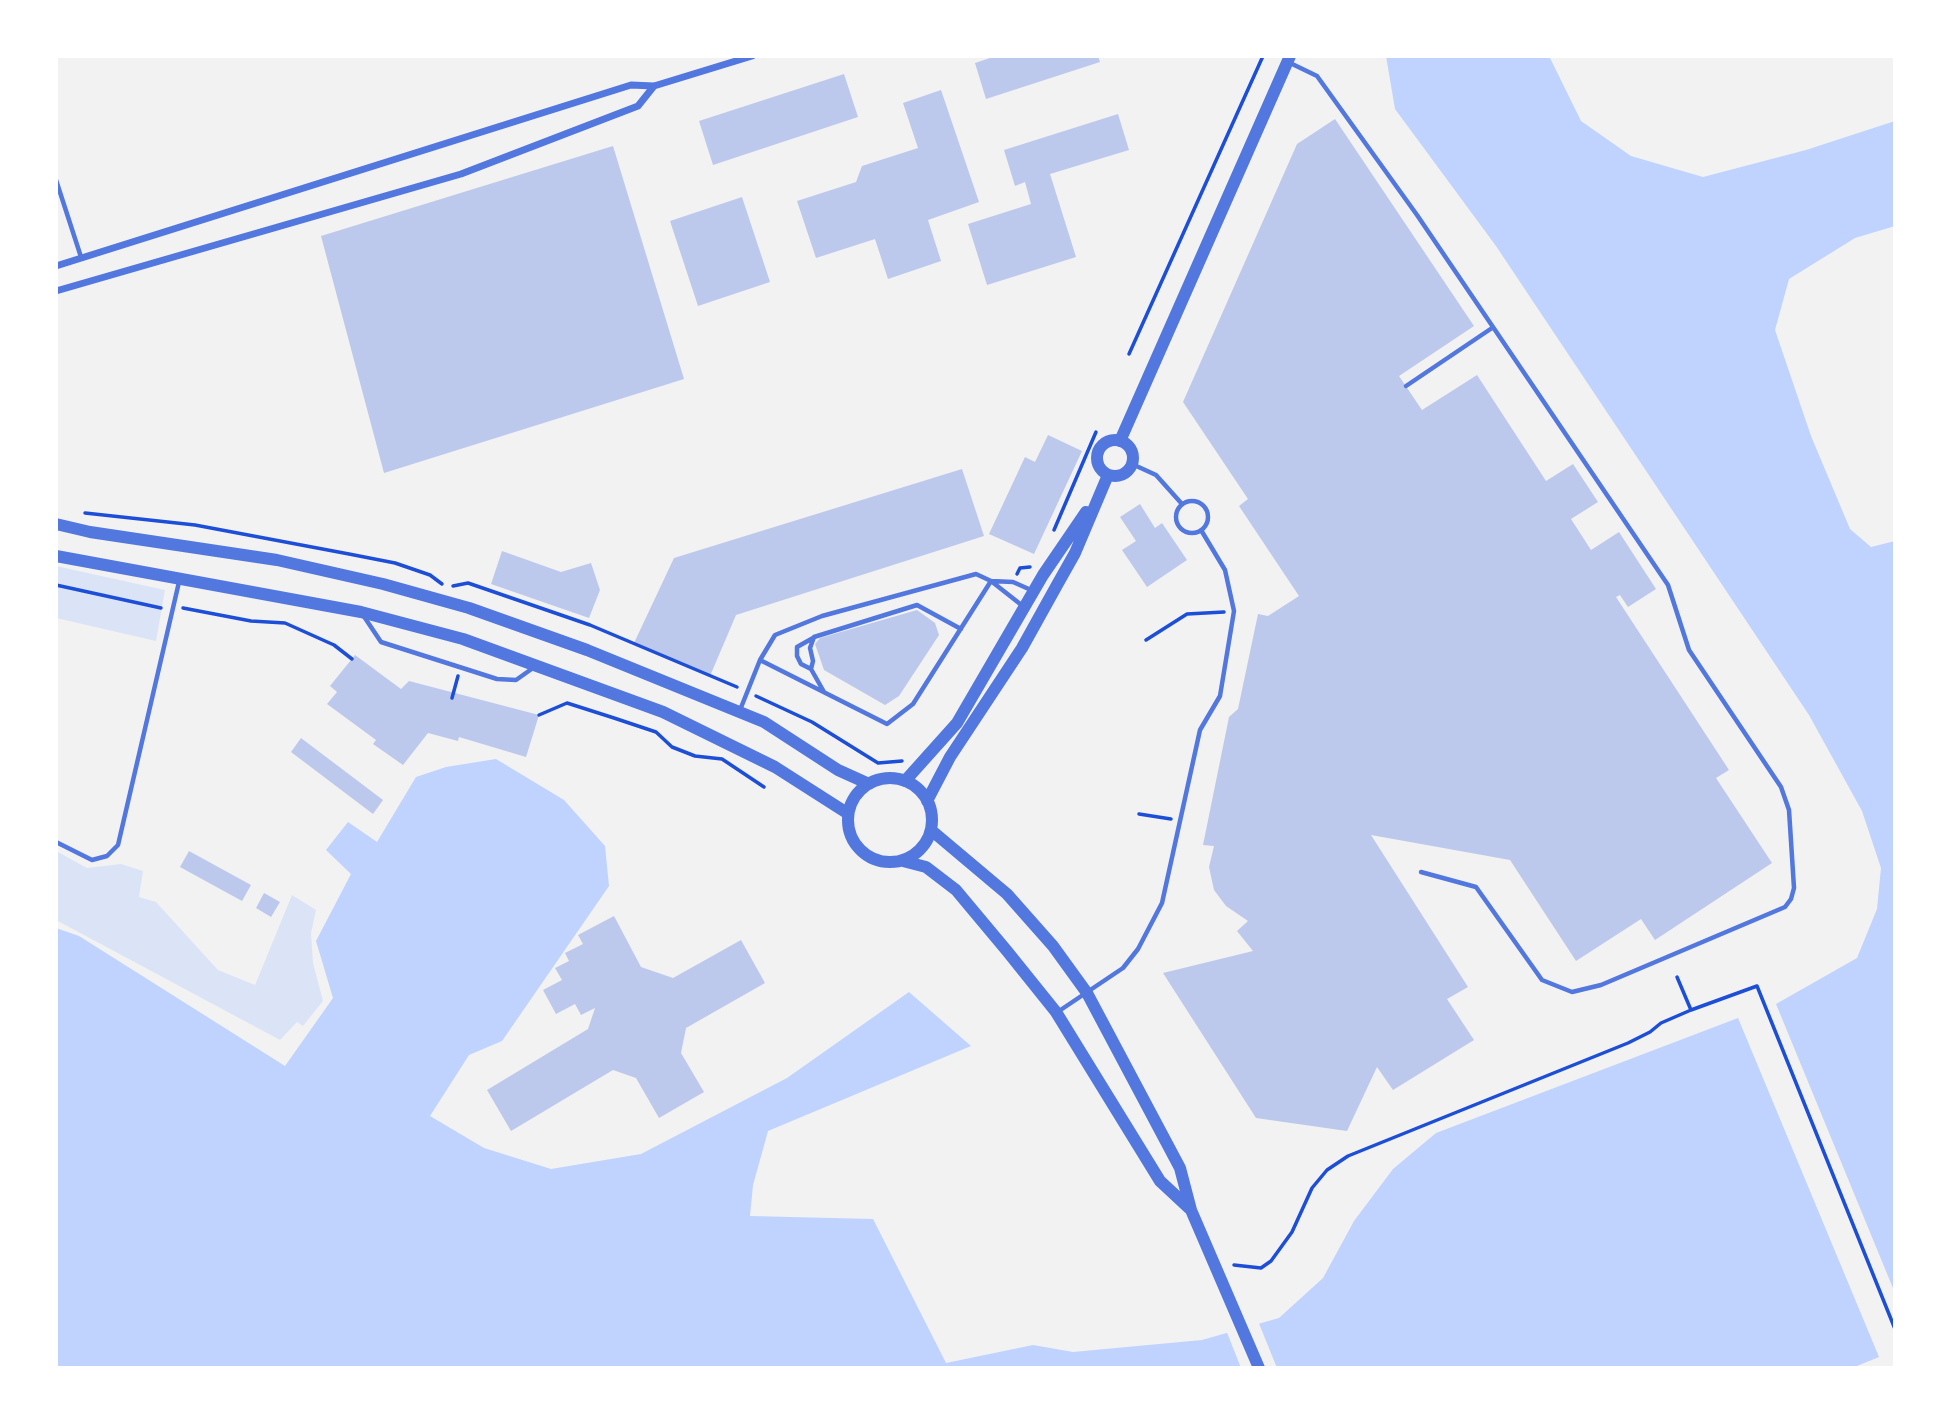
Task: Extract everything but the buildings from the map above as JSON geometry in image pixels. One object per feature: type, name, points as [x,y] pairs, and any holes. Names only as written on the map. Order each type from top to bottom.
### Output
[{"type":"street","points":[[716,56],[719,66]]},
{"type":"street","points":[[56,266],[631,85],[654,86],[752,56]]},
{"type":"street","points":[[1120,440],[1132,451],[1132,464],[1122,474],[1108,475],[1102,470],[1097,457],[1103,445],[1120,440],[1289,59]]},
{"type":"street","points":[[56,291],[461,174],[638,106],[654,86]]},
{"type":"street","points":[[927,801],[950,757],[980,715],[1052,596],[1075,553],[1108,475]]},
{"type":"street","points":[[905,781],[957,723],[1034,592],[1100,493]]},
{"type":"street","points":[[56,524],[90,533],[277,560],[418,593],[587,650],[739,711],[764,722],[838,770],[869,784]]},
{"type":"street","points":[[56,556],[360,612],[463,639],[663,712],[803,783],[847,813]]},
{"type":"street","points":[[890,778],[905,781],[919,787],[932,815],[931,830],[926,843],[916,854],[903,861],[888,863],[862,854],[847,828],[847,813],[853,799],[869,784],[890,778]]},
{"type":"street","points":[[931,830],[1007,894],[1053,946],[1087,993],[1180,1168],[1191,1210],[1259,1368]]},
{"type":"street","points":[[903,861],[926,867],[956,890],[1056,1012],[1160,1181],[1191,1210]]},
{"type":"lane","points":[[1289,59],[1317,76],[1417,215],[1668,585],[1689,650],[1781,787],[1789,810],[1794,888],[1791,899],[1780,910],[1601,985],[1572,992],[1542,980],[1476,887],[1421,872]]},
{"type":"lane","points":[[56,180],[81,258]]},
{"type":"lane","points":[[1406,386],[1492,328]]},
{"type":"lane","points":[[1132,464],[1156,475],[1182,504]]},
{"type":"lane","points":[[1192,500],[1203,505],[1208,515],[1201,530],[1188,532],[1181,529],[1175,516],[1182,504],[1192,500]]},
{"type":"lane","points":[[1056,1012],[1123,968],[1138,949],[1162,903],[1200,730],[1220,696],[1234,611],[1225,570],[1201,530]]},
{"type":"lane","points":[[739,711],[760,660],[775,635],[822,616],[976,574],[1025,607]]},
{"type":"lane","points":[[56,842],[92,860],[107,856],[118,845],[180,579]]},
{"type":"lane","points":[[991,582],[1013,582],[1034,592]]},
{"type":"lane","points":[[760,660],[887,724],[913,704],[991,582]]},
{"type":"lane","points":[[811,669],[801,664],[797,656],[797,647],[802,641],[917,605],[961,629]]},
{"type":"lane","points":[[360,612],[381,642],[497,679],[516,680],[536,665]]},
{"type":"lane","points":[[814,637],[810,648],[811,669],[825,693]]},
{"type":"path","points":[[1129,354],[1263,56]]},
{"type":"path","points":[[1051,537],[1096,432]]},
{"type":"path","points":[[72,512],[195,525],[395,563],[430,575],[444,586],[468,583],[596,627],[727,683]]},
{"type":"path","points":[[1018,573],[1020,568],[1034,565]]},
{"type":"path","points":[[56,585],[164,609]]},
{"type":"path","points":[[186,608],[251,621],[285,622],[334,645],[352,659]]},
{"type":"path","points":[[1146,640],[1187,614],[1234,611]]},
{"type":"path","points":[[539,715],[567,703],[614,718],[656,732],[672,747],[695,756],[722,759],[764,787]]},
{"type":"path","points":[[1139,814],[1180,821]]},
{"type":"path","points":[[1676,977],[1691,1010]]},
{"type":"path","points":[[1234,1265],[1261,1268],[1272,1261],[1292,1232],[1312,1188],[1326,1170],[1348,1156],[1628,1043],[1661,1023],[1691,1010],[1757,986],[1895,1329]]},
{"type":"shaded area","points":[[56,566],[165,590],[156,641],[56,618]]},
{"type":"shaded area","points":[[56,851],[87,868],[121,864],[143,871],[139,897],[156,902],[218,970],[255,985],[292,895],[316,910],[311,933],[313,963],[323,1001],[303,1026],[297,1022],[280,1040],[56,920]]},
{"type":"water","points":[[1386,56],[1549,56],[1581,121],[1631,156],[1703,177],[1806,150],[1895,121],[1895,226],[1855,238],[1789,279],[1775,330],[1811,436],[1850,529],[1871,547],[1895,541],[1895,1293],[1776,1004],[1857,958],[1877,909],[1881,868],[1862,811],[1809,715],[1496,246],[1395,109]]},
{"type":"water","points":[[496,759],[564,800],[605,846],[609,886],[502,1041],[469,1055],[430,1116],[484,1148],[551,1169],[641,1154],[787,1078],[909,992],[971,1046],[768,1131],[753,1185],[750,1216],[873,1219],[946,1363],[1033,1345],[1073,1352],[1202,1340],[1279,1318],[1323,1278],[1354,1221],[1393,1169],[1436,1133],[1738,1018],[1879,1357],[1852,1368],[56,1368],[56,928],[79,936],[285,1066],[333,998],[316,941],[351,874],[326,850],[348,822],[377,842],[416,777],[446,767]]},
{"type":"pier","points":[[1258,1321],[1277,1368],[1241,1368],[1226,1330]]}]
